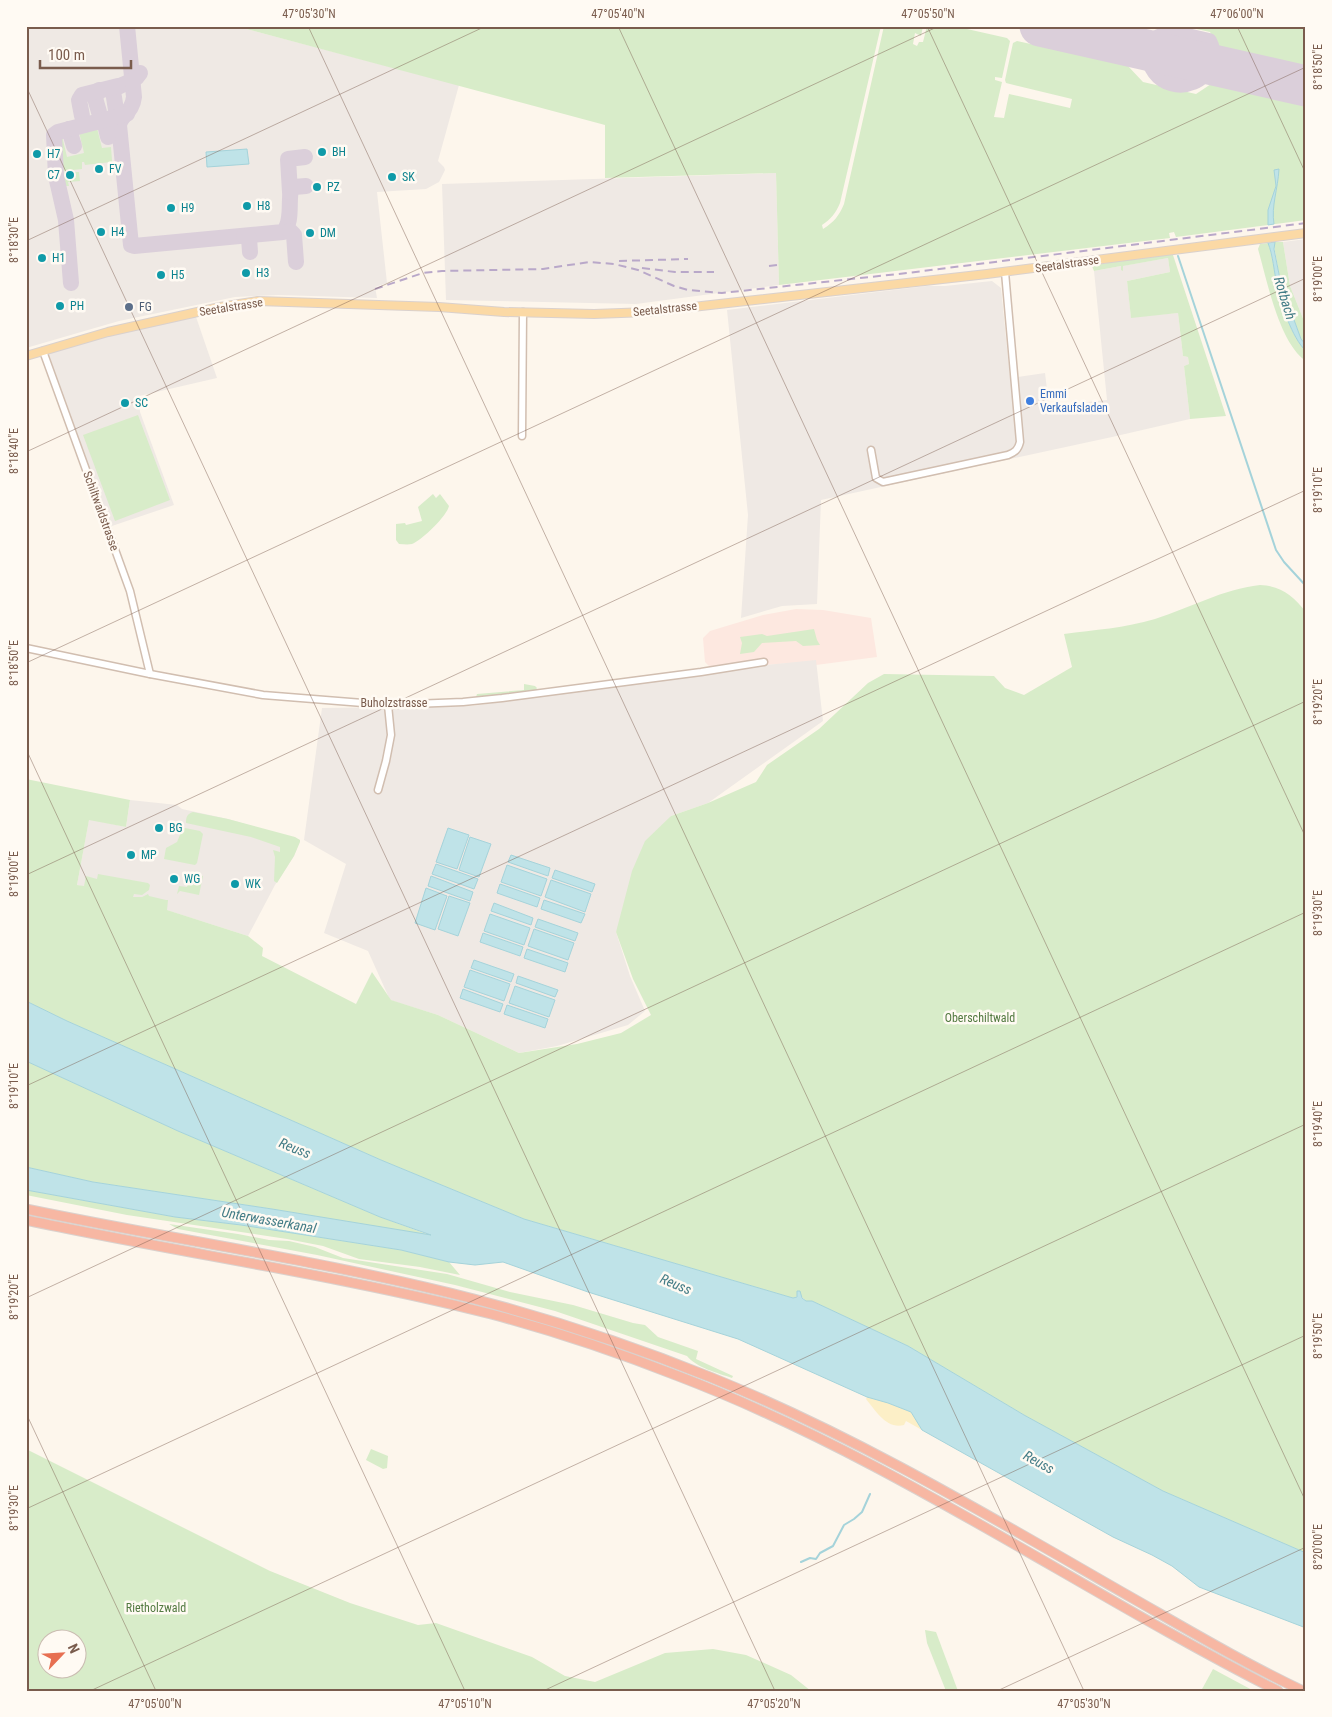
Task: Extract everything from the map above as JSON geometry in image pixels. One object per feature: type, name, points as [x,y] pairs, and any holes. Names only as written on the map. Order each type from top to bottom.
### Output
[{"type":"highway","points":[[26,1209],[349,1271],[450,1293],[550,1320],[664,1359],[771,1403],[876,1454],[1228,1652],[1303,1691]]},
{"type":"highway","points":[[26,1220],[436,1301],[524,1324],[596,1346],[656,1368],[766,1413],[875,1466],[1278,1691]]},
{"type":"main road","name":"Seetalstrasse","points":[[26,356],[108,332],[220,307],[258,301],[523,312],[594,314],[648,312],[1005,272],[1306,233]]},
{"type":"street","points":[[871,450],[876,478],[883,482],[1008,455],[1019,448],[1005,272]]},
{"type":"street","points":[[522,436],[523,312]]},
{"type":"street","name":"Schiltwaldstrasse","points":[[43,351],[130,591],[150,674]]},
{"type":"street","name":"Buholzstrasse","points":[[26,648],[263,695],[388,705],[462,702],[502,698],[764,662]]},
{"type":"street","points":[[378,790],[391,735],[388,705]]},
{"type":"shaded area","points":[[26,26],[235,26],[459,85],[438,161],[445,170],[439,182],[426,189],[377,192],[387,283],[375,287],[377,298],[278,295],[235,297],[119,321],[26,348]]},
{"type":"shaded area","points":[[776,173],[779,285],[636,304],[446,300],[442,184]]},
{"type":"shaded area","points":[[1306,239],[1306,326],[1290,286],[1283,242]]},
{"type":"shaded area","points":[[1168,258],[1170,272],[1127,281],[1131,317],[1178,313],[1183,356],[1188,357],[1189,364],[1184,366],[1190,419],[821,500],[817,604],[782,606],[741,618],[748,515],[727,310],[927,286],[992,281],[1001,288],[1010,378],[1045,373],[1049,406],[1107,400],[1094,271],[1121,266],[1123,270],[1122,266]]},
{"type":"shaded area","points":[[195,314],[217,378],[139,396],[140,412],[174,505],[109,527],[48,352],[125,329]]},
{"type":"shaded area","points":[[796,609],[823,610],[871,618],[877,657],[816,665],[815,661],[766,665],[763,659],[710,667],[705,662],[703,638],[710,631],[763,615]]},
{"type":"shaded area","points":[[816,660],[823,721],[708,803],[671,816],[616,932],[630,976],[645,1011],[628,1025],[557,1046],[519,1053],[438,1015],[390,1000],[368,951],[324,933],[346,864],[304,840],[322,708],[472,706],[766,665]]},
{"type":"shaded area","points":[[130,800],[177,805],[182,809],[228,819],[300,840],[294,856],[275,885],[248,936],[132,899],[77,885],[89,819],[126,827]]},
{"type":"green space","points":[[235,26],[881,26],[840,203],[833,215],[822,225],[823,229],[836,218],[844,204],[884,26],[923,26],[921,36],[915,33],[913,44],[917,46],[919,42],[923,42],[927,26],[967,29],[1007,38],[1010,41],[1002,78],[995,77],[995,80],[1002,82],[994,117],[1004,118],[1009,94],[1070,108],[1072,99],[1006,83],[1005,80],[1013,43],[1017,41],[1127,65],[1143,82],[1196,94],[1211,84],[1306,105],[1306,220],[1176,237],[1174,232],[1169,233],[1170,238],[779,285],[776,173],[605,178],[605,125]]},
{"type":"green space","points":[[1183,26],[1306,26],[1306,68],[1219,49],[1210,32]]},
{"type":"green space","points":[[97,128],[102,148],[111,147],[113,173],[111,162],[85,165],[82,162],[82,169],[64,171],[66,179],[76,178],[75,172],[79,172],[80,181],[68,182],[69,186],[65,186],[60,136],[62,136],[67,157],[84,153],[79,132]]},
{"type":"green space","points":[[1275,242],[1283,242],[1290,286],[1306,326],[1306,345],[1301,339],[1281,284],[1274,246]]},
{"type":"green space","points":[[1268,243],[1284,311],[1296,338],[1306,351],[1306,361],[1288,340],[1275,310],[1258,249],[1260,244]]},
{"type":"green space","points":[[1173,255],[1226,416],[1190,419],[1184,366],[1189,364],[1188,357],[1183,356],[1178,313],[1131,318],[1127,281],[1170,272],[1168,258],[1123,266],[1123,271],[1121,266],[1094,271],[1092,266],[1131,258]]},
{"type":"green space","points":[[138,415],[170,500],[115,521],[83,435]]},
{"type":"green space","points":[[433,494],[436,498],[440,494],[449,506],[444,516],[416,542],[412,544],[399,544],[396,540],[396,524],[405,523],[406,525],[422,521],[418,507]]},
{"type":"green space","name":"Oberschiltwald","points":[[1260,585],[1274,587],[1286,593],[1306,612],[1306,1553],[1163,1491],[1024,1415],[908,1346],[812,1301],[806,1301],[800,1295],[793,1298],[524,1219],[381,1160],[26,1001],[26,779],[130,800],[126,827],[89,820],[77,885],[84,886],[86,876],[97,879],[98,874],[148,883],[150,885],[149,890],[142,895],[134,894],[133,897],[142,897],[148,894],[149,896],[168,900],[167,910],[248,936],[263,948],[262,956],[356,1004],[372,972],[391,1000],[438,1015],[519,1053],[577,1044],[621,1033],[651,1015],[633,979],[616,932],[632,871],[645,841],[671,816],[708,803],[756,782],[767,765],[819,729],[868,683],[884,674],[994,676],[1005,688],[1024,695],[1072,667],[1064,634],[1144,622],[1168,615],[1233,590]]},
{"type":"green space","points":[[814,629],[820,645],[803,646],[796,641],[762,643],[754,652],[740,654],[742,643],[740,637],[762,634],[767,636]]},
{"type":"green space","points":[[524,684],[537,688],[535,691],[476,697],[477,694],[524,690]]},
{"type":"green space","points":[[193,812],[228,819],[295,837],[300,842],[294,856],[277,883],[274,881],[275,857],[273,850],[280,852],[280,847],[251,837],[186,823],[187,816]]},
{"type":"green space","points":[[185,828],[200,831],[203,834],[195,865],[164,859],[166,848],[177,842],[182,830]]},
{"type":"green space","points":[[190,873],[203,876],[199,895],[180,891],[177,894],[179,886],[187,887]]},
{"type":"green space","points":[[26,1061],[178,1131],[380,1217],[432,1236],[93,1182],[26,1167]]},
{"type":"green space","points":[[26,1190],[175,1217],[241,1225],[401,1250],[449,1262],[460,1275],[420,1267],[359,1259],[323,1246],[287,1239],[127,1215],[26,1195]]},
{"type":"green space","points":[[169,1224],[269,1240],[289,1241],[315,1247],[343,1258],[447,1274],[510,1292],[573,1305],[645,1325],[658,1337],[698,1351],[696,1359],[733,1376],[732,1378],[708,1370],[696,1364],[687,1356],[555,1311],[455,1285],[317,1255],[178,1229]]},
{"type":"green space","name":"Rietholzwald","points":[[26,1449],[270,1571],[350,1603],[418,1625],[436,1623],[532,1657],[565,1676],[595,1682],[665,1653],[713,1649],[746,1655],[791,1675],[811,1691],[26,1691]]},
{"type":"green space","points":[[371,1449],[388,1456],[387,1468],[383,1469],[366,1460]]},
{"type":"green space","points":[[925,1630],[936,1632],[958,1691],[946,1691],[927,1643]]},
{"type":"green space","points":[[1213,1669],[1254,1691],[1201,1691]]},
{"type":"sand","points":[[867,1397],[911,1412],[922,1430],[906,1421],[904,1425],[898,1426],[887,1422],[873,1408],[866,1399]]},
{"type":"water","points":[[247,149],[249,164],[207,167],[206,152]]},
{"type":"water","points":[[1279,169],[1273,211],[1274,224],[1268,225],[1268,210],[1276,186],[1274,170]]},
{"type":"water","name":"Rotbach","points":[[1275,242],[1274,249],[1281,284],[1301,339],[1306,345],[1306,351],[1296,338],[1281,302],[1268,243]]},
{"type":"water","points":[[448,828],[469,835],[457,869],[436,862]]},
{"type":"water","points":[[470,837],[491,844],[479,877],[459,870]]},
{"type":"water","points":[[511,855],[550,868],[548,876],[508,862]]},
{"type":"water","points":[[436,864],[478,879],[474,889],[432,874]]},
{"type":"water","points":[[507,865],[547,879],[541,896],[501,882]]},
{"type":"water","points":[[555,870],[595,884],[592,892],[552,878]]},
{"type":"water","points":[[431,876],[473,892],[470,901],[428,886]]},
{"type":"water","points":[[551,880],[591,894],[585,912],[545,897]]},
{"type":"water","points":[[500,884],[540,898],[537,907],[497,893]]},
{"type":"water","points":[[426,888],[447,896],[435,930],[415,923]]},
{"type":"water","points":[[449,896],[470,903],[458,936],[438,929]]},
{"type":"water","points":[[544,900],[585,914],[581,923],[541,909]]},
{"type":"water","points":[[494,903],[533,918],[531,925],[491,911]]},
{"type":"water","points":[[490,914],[530,928],[524,945],[484,931]]},
{"type":"water","points":[[538,919],[578,933],[575,941],[535,927]]},
{"type":"water","points":[[534,929],[574,943],[568,960],[528,946]]},
{"type":"water","points":[[483,933],[523,947],[520,956],[480,942]]},
{"type":"water","points":[[527,949],[568,963],[565,972],[524,958]]},
{"type":"water","points":[[474,960],[514,974],[511,982],[471,968]]},
{"type":"water","points":[[470,970],[510,984],[504,1001],[464,987]]},
{"type":"water","points":[[518,976],[558,990],[555,997],[516,983]]},
{"type":"water","points":[[515,986],[555,1000],[549,1017],[509,1003]]},
{"type":"water","points":[[463,989],[503,1004],[500,1012],[460,998]]},
{"type":"water","points":[[26,1001],[381,1160],[524,1219],[793,1298],[797,1297],[797,1291],[800,1291],[802,1298],[806,1301],[812,1301],[908,1346],[1024,1415],[1163,1491],[1306,1553],[1306,1628],[1199,1587],[1172,1566],[1113,1537],[922,1430],[911,1412],[867,1397],[738,1339],[588,1292],[503,1262],[475,1265],[449,1262],[401,1250],[241,1225],[175,1217],[26,1190],[26,1167],[93,1182],[431,1235],[380,1217],[178,1131],[26,1061]]},
{"type":"water","points":[[507,1005],[548,1019],[545,1028],[504,1014]]},
{"type":"waterway","points":[[1178,256],[1276,550],[1284,562],[1306,586]]},
{"type":"waterway","points":[[801,1562],[810,1558],[816,1559],[820,1553],[833,1546],[844,1525],[862,1512],[870,1494]]},
{"type":"taxiway","points":[[127,26],[134,97],[129,110],[119,125],[131,245],[283,232],[289,218],[291,190],[294,187],[306,186]]},
{"type":"taxiway","points":[[1074,26],[1079,32],[1088,37]]},
{"type":"taxiway","points":[[1132,47],[1170,32],[1209,41],[1212,49],[1212,58],[1208,69],[1201,77],[1196,81],[1182,85],[1167,82],[1158,76],[1145,55],[1136,48]]},
{"type":"taxiway","points":[[116,110],[113,91],[119,86],[134,80],[140,73]]},
{"type":"taxiway","points":[[82,116],[79,100],[82,95],[118,86]]},
{"type":"taxiway","points":[[99,90],[95,98],[99,112]]},
{"type":"taxiway","points":[[71,283],[66,220],[56,176],[54,135],[58,132],[127,114]]},
{"type":"taxiway","points":[[104,120],[108,137]]},
{"type":"taxiway","points":[[69,129],[74,146]]},
{"type":"taxiway","points":[[290,192],[288,159],[305,157]]},
{"type":"taxiway","points":[[290,231],[294,235],[296,262]]},
{"type":"taxiway","points":[[244,236],[249,238],[250,252]]},
{"type":"runway","points":[[1040,26],[1306,86]]},
{"type":"railway","points":[[375,289],[423,273],[543,269],[589,262],[614,264],[638,270],[688,290],[722,293],[907,273],[1306,223]]},
{"type":"railway","points":[[619,261],[688,259]]},
{"type":"railway","points":[[769,266],[778,265]]},
{"type":"railway","points":[[642,268],[675,272],[714,272]]},
{"type":"place","name":"BH","points":[[322,152]]},
{"type":"place","name":"H7","points":[[37,154]]},
{"type":"place","name":"FV","points":[[99,169]]},
{"type":"place","name":"C7","points":[[70,175]]},
{"type":"place","name":"SK","points":[[392,177]]},
{"type":"place","name":"PZ","points":[[317,187]]},
{"type":"place","name":"H8","points":[[247,206]]},
{"type":"place","name":"H9","points":[[171,208]]},
{"type":"place","name":"H4","points":[[101,232]]},
{"type":"place","name":"DM","points":[[310,233]]},
{"type":"place","name":"H1","points":[[42,258]]},
{"type":"place","name":"H3","points":[[246,273]]},
{"type":"place","name":"H5","points":[[161,275]]},
{"type":"place","name":"PH","points":[[60,306]]},
{"type":"place","name":"FG","points":[[129,307]]},
{"type":"place","name":"Emmi Verkaufsladen","points":[[1030,401]]},
{"type":"place","name":"SC","points":[[125,403]]},
{"type":"place","name":"BG","points":[[159,828]]},
{"type":"place","name":"MP","points":[[131,855]]},
{"type":"place","name":"WG","points":[[174,879]]},
{"type":"place","name":"WK","points":[[235,884]]},
{"type":"water label","name":"Reuss","points":[[295,1148]]},
{"type":"water label","name":"Unterwasserkanal","points":[[269,1220]]},
{"type":"water label","name":"Reuss","points":[[676,1284]]},
{"type":"water label","name":"Reuss","points":[[1039,1462]]}]
